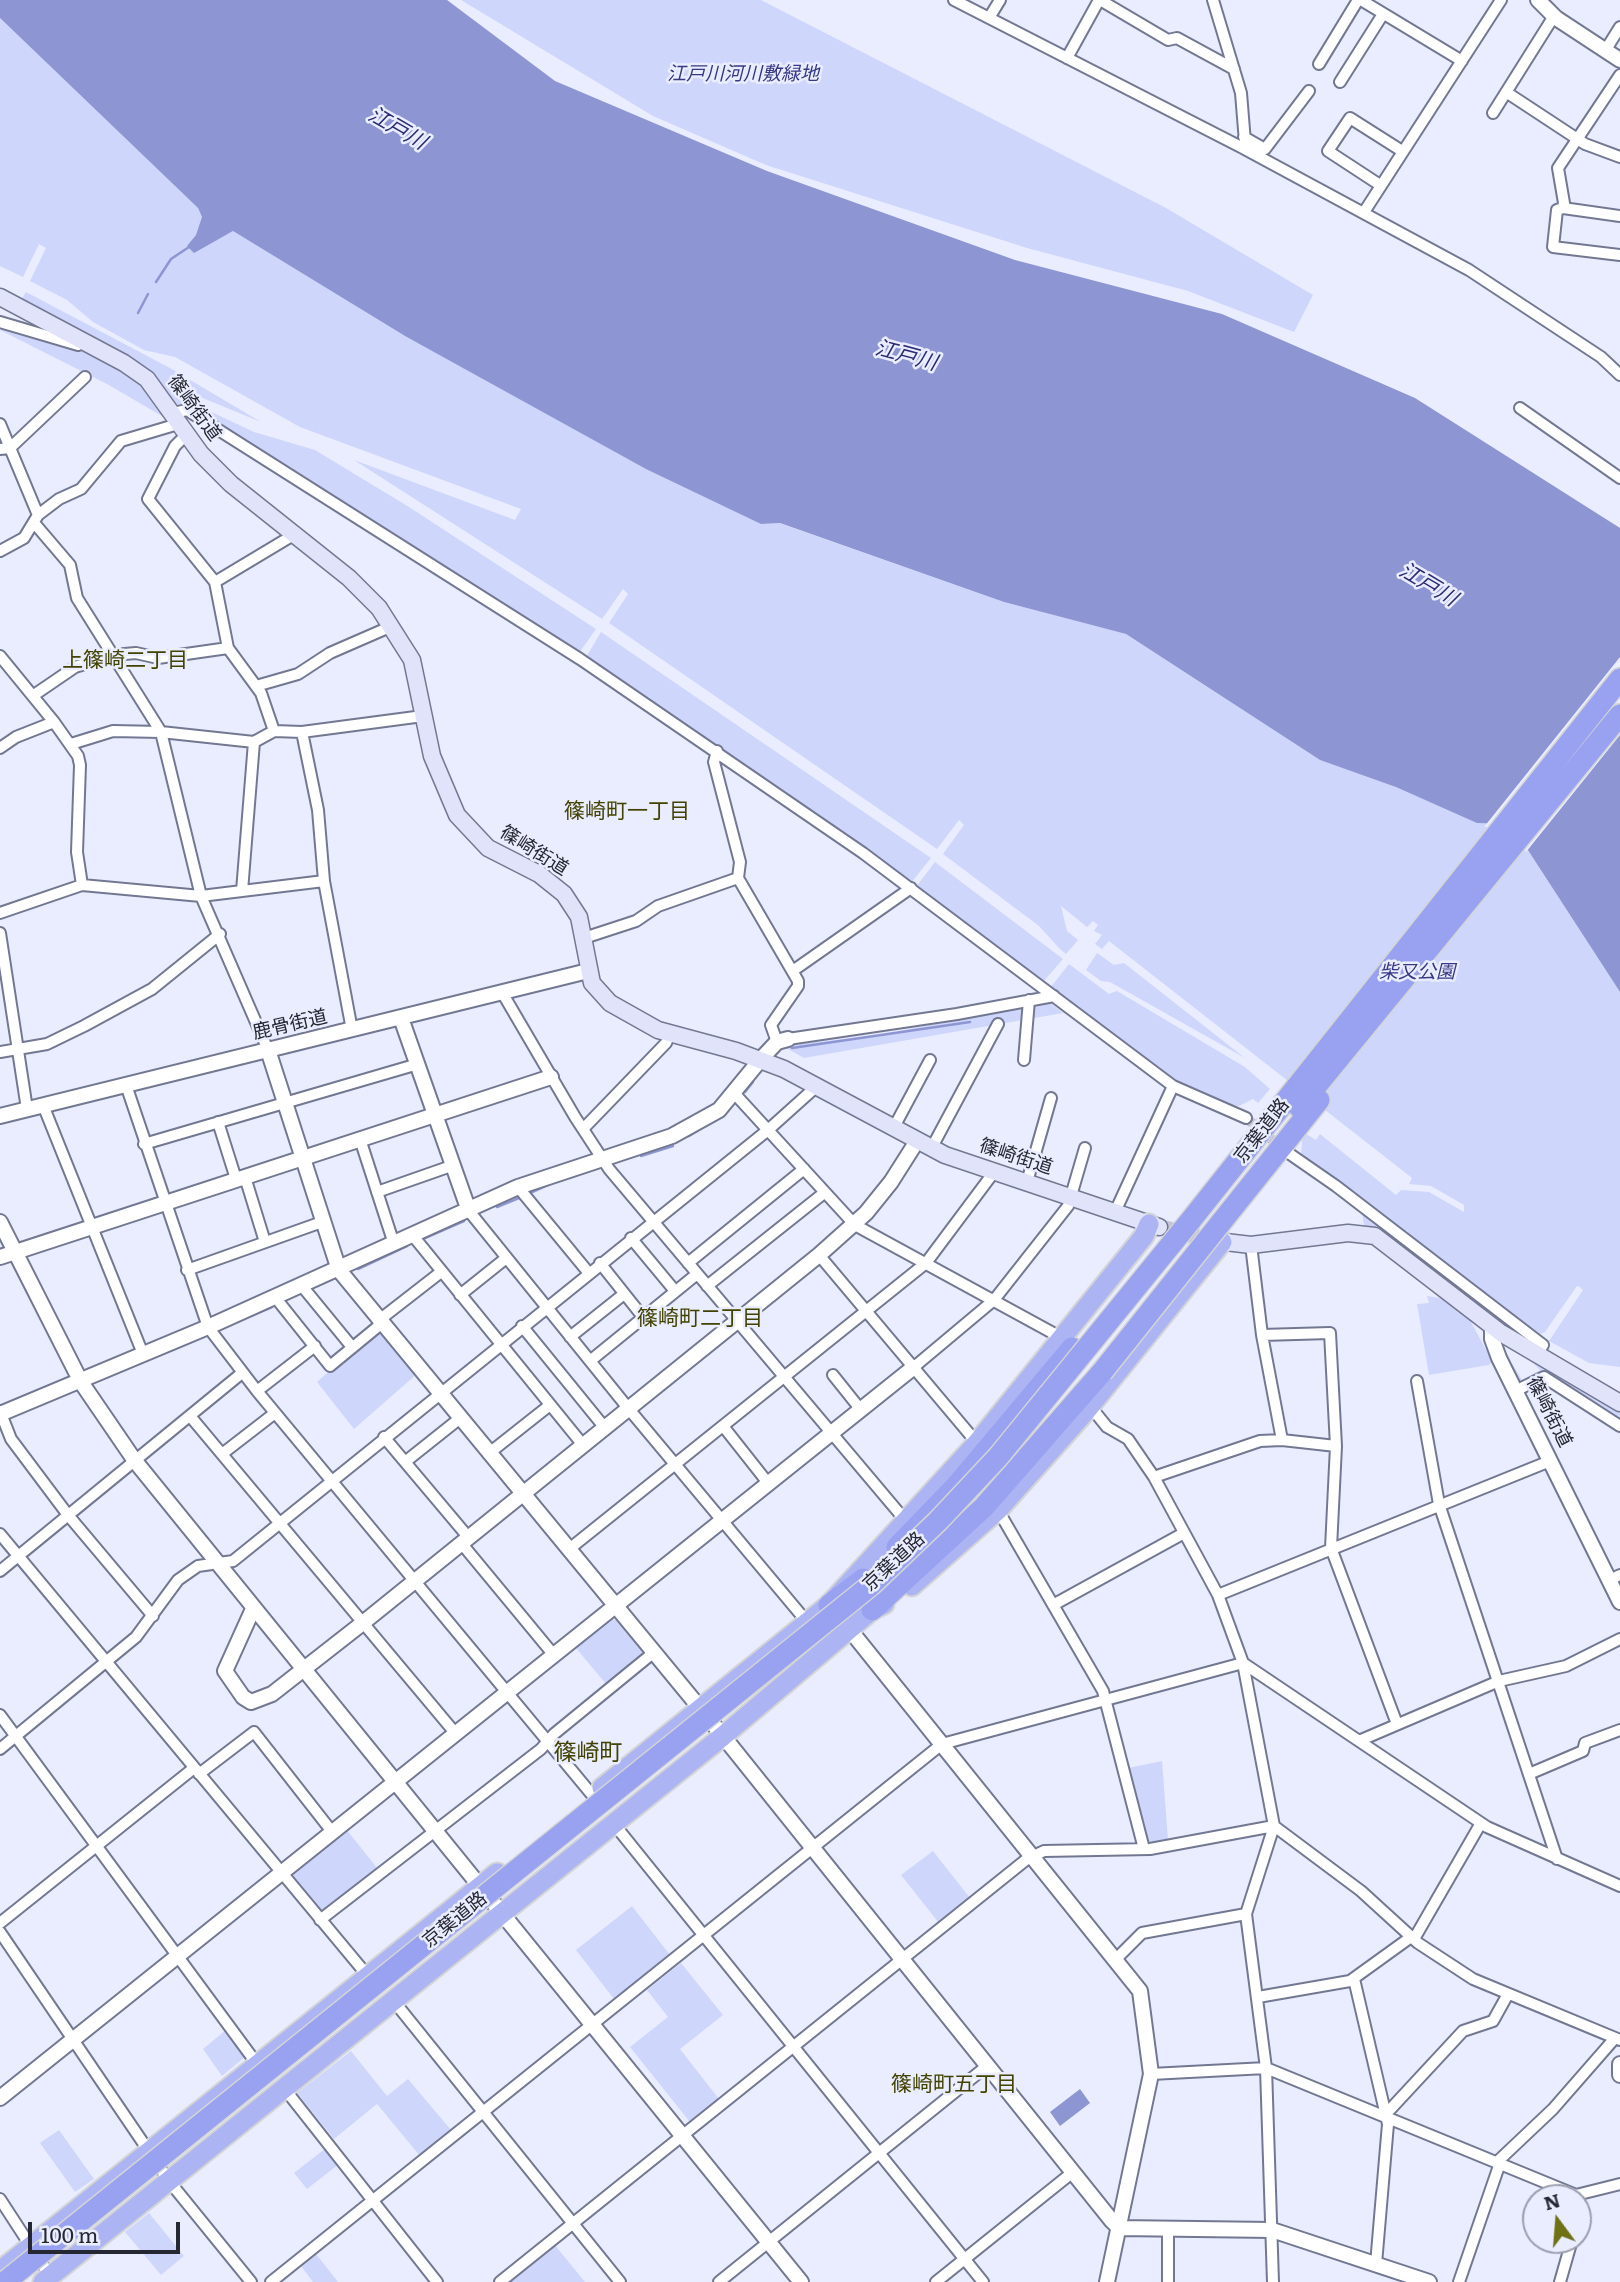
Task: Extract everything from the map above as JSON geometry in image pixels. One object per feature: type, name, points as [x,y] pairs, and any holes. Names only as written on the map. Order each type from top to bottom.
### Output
[{"type":"highway","points":[[873,1610],[984,1507],[1102,1372],[1193,1227],[1284,1114],[1409,985],[1490,858],[1620,679]]},
{"type":"highway","points":[[829,1605],[864,1578],[948,1494],[1067,1343],[1193,1227],[1284,1114],[1384,962],[1490,858],[1620,715]]},
{"type":"highway","name":"京葉道路","points":[[0,2271],[829,1605],[1067,1343],[1144,1236],[1193,1227]]},
{"type":"highway","name":"京葉道路","points":[[49,2280],[723,1736],[873,1610],[900,1596],[998,1510],[1090,1406],[1193,1227]]},
{"type":"highway","name":"京葉道路","points":[[5,2282],[871,1585],[938,1521],[998,1457],[1193,1227]]},
{"type":"highway","name":"京葉道路","points":[[24,2282],[879,1594],[947,1530],[1007,1466],[1193,1227]]},
{"type":"main road","name":"篠崎街道","points":[[0,296],[110,355],[147,379],[179,424],[231,484],[349,578],[393,626],[412,660],[432,756],[457,815],[488,848],[539,874],[564,894],[579,917],[592,983],[610,1003],[647,1026],[761,1059],[817,1086],[924,1145],[994,1172],[1115,1212],[1193,1227],[1251,1245],[1348,1233],[1375,1236],[1492,1327]]},
{"type":"main road","points":[[1492,1327],[1620,1403]]},
{"type":"street","points":[[954,0],[1242,142],[1469,270],[1601,357],[1620,375]]},
{"type":"street","points":[[989,18],[1000,0]]},
{"type":"street","points":[[1067,58],[1100,0],[1168,40],[1177,38],[1234,69]]},
{"type":"street","points":[[1213,0],[1241,93],[1242,142]]},
{"type":"street","points":[[1320,64],[1359,0],[1462,61]]},
{"type":"street","points":[[1366,209],[1501,0]]},
{"type":"street","points":[[1538,0],[1554,16],[1620,61]]},
{"type":"street","points":[[1340,82],[1383,14]]},
{"type":"street","points":[[1493,113],[1554,16]]},
{"type":"street","points":[[1605,51],[1620,27]]},
{"type":"street","points":[[1563,208],[1558,168],[1620,75]]},
{"type":"street","points":[[1242,142],[1265,149],[1310,91]]},
{"type":"street","points":[[1506,92],[1577,138],[1620,157]]},
{"type":"street","points":[[1380,185],[1328,151],[1350,118],[1402,151]]},
{"type":"street","points":[[1620,216],[1563,208],[1557,210],[1553,247],[1620,255]]},
{"type":"street","points":[[0,322],[110,355]]},
{"type":"street","points":[[5,449],[85,377]]},
{"type":"street","points":[[1520,408],[1620,478]]},
{"type":"street","points":[[274,731],[256,686],[229,648],[215,582],[148,499],[175,446],[179,424],[187,410],[573,654],[717,751],[911,888],[1173,1086],[1246,1118]]},
{"type":"street","points":[[0,424],[5,449],[37,520],[70,565],[77,598],[160,732],[201,896],[220,934],[268,1050],[339,1270],[379,1322],[723,1736],[1119,2228],[1272,2230],[1429,2282]]},
{"type":"street","points":[[0,551],[24,538],[37,520],[59,499],[81,489],[121,441],[179,424]]},
{"type":"street","points":[[215,582],[295,534]]},
{"type":"street","points":[[256,686],[298,674],[330,653],[393,626]]},
{"type":"street","points":[[34,695],[75,667],[113,656],[136,653],[158,658],[229,648]]},
{"type":"street","points":[[0,656],[71,744],[80,765],[77,852],[82,885]]},
{"type":"street","points":[[71,744],[113,731],[160,732],[254,741],[274,731],[302,732],[423,716]]},
{"type":"street","points":[[0,748],[16,737],[54,722]]},
{"type":"street","points":[[302,732],[318,810],[324,881],[352,1030]]},
{"type":"street","points":[[242,891],[254,741]]},
{"type":"street","points":[[717,751],[714,762],[740,862],[738,878],[794,970],[798,986],[771,1025],[782,1041]]},
{"type":"street","points":[[584,938],[636,921],[659,906],[738,878]]},
{"type":"street","points":[[0,912],[82,885],[201,896],[324,881]]},
{"type":"street","points":[[794,970],[911,888]]},
{"type":"street","points":[[0,933],[27,1109]]},
{"type":"street","points":[[0,1052],[47,1044],[152,989],[220,934]]},
{"type":"street","name":"鹿骨街道","points":[[0,1116],[588,971]]},
{"type":"street","points":[[503,994],[602,1158],[905,1520]]},
{"type":"street","points":[[153,1616],[68,1515],[11,1439],[0,1413],[81,1382],[208,1327],[414,1237],[518,1188],[673,1136],[719,1110],[761,1059],[782,1041],[1055,996]]},
{"type":"street","points":[[1024,1060],[1029,1000]]},
{"type":"street","points":[[401,1018],[469,1211],[545,1308],[807,1622]]},
{"type":"street","points":[[253,1609],[225,1665],[227,1677],[243,1698],[251,1702],[263,1700],[364,1622],[855,1225],[924,1145],[998,1024]]},
{"type":"street","points":[[583,1129],[666,1043],[670,1034]]},
{"type":"street","points":[[893,1129],[930,1060]]},
{"type":"street","points":[[144,1144],[418,1064]]},
{"type":"street","points":[[0,1257],[551,1076]]},
{"type":"street","points":[[126,1085],[208,1327],[242,1373],[593,1796]]},
{"type":"street","points":[[0,1749],[136,1637],[178,1580],[198,1566],[233,1560],[768,1130],[817,1086]]},
{"type":"street","points":[[1115,1212],[1173,1086]]},
{"type":"street","points":[[733,1093],[855,1225],[995,1300],[1067,1343]]},
{"type":"street","points":[[1027,1182],[1051,1098]]},
{"type":"street","points":[[43,1105],[143,1354]]},
{"type":"street","points":[[218,1122],[265,1242]]},
{"type":"street","points":[[360,1139],[394,1244]]},
{"type":"street","points":[[0,2098],[995,1300],[1073,1197],[1085,1148]]},
{"type":"street","points":[[1287,1152],[1336,1186],[1543,1345],[1537,1355]]},
{"type":"street","points":[[377,1192],[454,1165]]},
{"type":"street","points":[[688,1263],[804,1169]]},
{"type":"street","points":[[568,1550],[926,1263],[994,1172]]},
{"type":"street","points":[[518,1188],[588,1272]]},
{"type":"street","points":[[707,1286],[824,1193]]},
{"type":"street","points":[[0,1222],[81,1382],[135,1461],[216,1564],[593,2022],[801,2282]]},
{"type":"street","points":[[187,1270],[322,1222]]},
{"type":"street","points":[[414,1237],[583,1446]]},
{"type":"street","points":[[631,1238],[675,1291]]},
{"type":"street","points":[[1251,1245],[1262,1335],[1282,1440]]},
{"type":"street","points":[[819,1255],[977,1443]]},
{"type":"street","points":[[460,1295],[505,1258]]},
{"type":"street","points":[[600,1263],[643,1317]]},
{"type":"street","points":[[275,1297],[330,1366],[440,1272]]},
{"type":"street","points":[[590,1361],[697,1273]]},
{"type":"street","points":[[302,1286],[352,1347]]},
{"type":"street","points":[[570,1337],[624,1294]]},
{"type":"street","points":[[523,1326],[605,1428]]},
{"type":"street","name":"篠崎街道","points":[[1492,1327],[1495,1350],[1550,1461],[1614,1577],[1620,1602]]},
{"type":"street","points":[[1262,1335],[1330,1333],[1336,1446],[1331,1548],[1397,1724]]},
{"type":"street","points":[[257,1391],[314,1346]]},
{"type":"street","points":[[0,1571],[242,1373]]},
{"type":"street","points":[[833,1375],[861,1410]]},
{"type":"street","points":[[1515,1391],[1544,1377],[1620,1426]]},
{"type":"street","points":[[1418,1381],[1439,1504],[1557,1859]]},
{"type":"street","points":[[488,1454],[550,1405]]},
{"type":"street","points":[[1090,1406],[1107,1427],[1128,1439],[1154,1477],[1218,1595],[1243,1663],[1274,1826],[1246,1914],[1266,2068],[1273,2282]]},
{"type":"street","points":[[222,1454],[275,1413]]},
{"type":"street","points":[[190,1416],[456,1734]]},
{"type":"street","points":[[405,1462],[459,1419]]},
{"type":"street","points":[[723,1426],[768,1483]]},
{"type":"street","points":[[384,1437],[553,1654]]},
{"type":"street","points":[[1154,1477],[1260,1441],[1282,1440],[1336,1446]]},
{"type":"street","points":[[1218,1595],[1550,1461]]},
{"type":"street","points":[[998,1510],[1054,1605],[1104,1698],[1144,1849]]},
{"type":"street","points":[[0,1534],[367,1975]]},
{"type":"street","points":[[1054,1605],[1184,1534]]},
{"type":"street","points":[[850,1629],[1140,1991],[1151,2074],[1107,2282]]},
{"type":"street","points":[[1361,1740],[1499,1681],[1566,1666],[1620,1639]]},
{"type":"street","points":[[320,1920],[437,1831],[653,1653]]},
{"type":"street","points":[[271,2282],[942,1744],[1104,1698],[1243,1663],[1481,1823],[1620,1886]]},
{"type":"street","points":[[0,1715],[257,2064]]},
{"type":"street","points":[[1529,1774],[1583,1751],[1585,1743],[1620,1730]]},
{"type":"street","points":[[0,1923],[97,1844],[254,1732],[333,1833]]},
{"type":"street","points":[[1258,1997],[1354,1979],[1412,1938],[1481,1823]]},
{"type":"street","points":[[614,1824],[983,2282]]},
{"type":"street","points":[[500,2282],[1032,1855],[1044,1851],[1144,1849],[1274,1826],[1361,1891],[1412,1938],[1473,1979],[1618,2039],[1499,2162],[1459,2282]]},
{"type":"street","points":[[1116,1959],[1142,1933],[1246,1914]]},
{"type":"street","points":[[0,1932],[169,2181],[251,2282]]},
{"type":"street","points":[[1354,1979],[1388,2124],[1376,2264]]},
{"type":"street","points":[[1385,2115],[1463,2031],[1493,2021],[1508,1994]]},
{"type":"street","points":[[393,2000],[620,2282]]},
{"type":"street","points":[[1620,2064],[1620,2075]]},
{"type":"street","points":[[719,2282],[987,2066]]},
{"type":"street","points":[[1151,2074],[1266,2068],[1499,2162],[1546,2184]]},
{"type":"street","points":[[284,2088],[437,2282]]},
{"type":"street","points":[[936,2282],[1073,2172]]},
{"type":"street","points":[[1592,2194],[1620,2184]]},
{"type":"street","points":[[0,2199],[32,2245],[49,2280]]},
{"type":"street","points":[[1168,2229],[1168,2282]]},
{"type":"street","points":[[1560,2282],[1568,2254]]},
{"type":"green space","name":"江戸川河川敷緑地","points":[[461,0],[761,0],[1166,208],[1313,295],[1294,332],[1188,291],[1027,248],[766,165],[653,116]]},
{"type":"green space","name":"柴又公園","points":[[0,18],[198,208],[202,217],[194,252],[233,231],[405,336],[761,524],[779,523],[1004,602],[1126,634],[1320,760],[1511,824],[1620,992],[1620,1367],[1589,1363],[1549,1341],[1583,1290],[1580,1287],[1577,1286],[1545,1332],[1541,1334],[1530,1327],[1527,1330],[1301,1155],[1303,1132],[1316,1140],[1320,1134],[1396,1195],[1401,1190],[1429,1192],[1464,1212],[1464,1205],[1431,1186],[1409,1184],[1412,1178],[1109,941],[1102,949],[1095,944],[1102,935],[1094,931],[1098,925],[1093,921],[1087,927],[1061,906],[1067,931],[1078,940],[1066,954],[1039,926],[943,854],[964,825],[959,820],[937,849],[609,623],[628,594],[623,589],[602,619],[354,460],[515,520],[521,509],[300,427],[175,357],[144,350],[93,322],[67,300],[30,281],[46,248],[39,244],[23,277],[0,266]]},
{"type":"green space","points":[[26,292],[170,368],[261,422],[193,394],[181,405],[177,405],[156,379],[121,354],[21,300]]},
{"type":"green space","points":[[5,326],[70,346],[124,368],[153,393],[167,419],[107,384],[0,330]]},
{"type":"green space","points":[[203,408],[254,432],[315,450],[409,507],[596,629],[579,653],[576,652],[197,409]]},
{"type":"green space","points":[[601,632],[931,858],[911,883],[585,659]]},
{"type":"green space","points":[[935,862],[1063,959],[1043,982],[916,887]]},
{"type":"green space","points":[[1097,953],[1114,965],[1124,963],[1245,1058],[1110,982],[1101,981],[1086,970]]},
{"type":"green space","points":[[1069,964],[1109,994],[1117,991],[1245,1067],[1270,1089],[1258,1103],[1253,1099],[1239,1106],[1217,1104],[1170,1079],[1050,988]]},
{"type":"green space","points":[[1049,1002],[1063,1013],[804,1058],[783,1046],[878,1035]]},
{"type":"green space","points":[[1362,1211],[1526,1338],[1519,1338],[1378,1231],[1364,1225]]},
{"type":"green space","points":[[1427,1296],[1446,1299],[1470,1320],[1492,1361],[1489,1365],[1429,1375],[1417,1304],[1429,1303]]},
{"type":"green space","points":[[379,1327],[418,1373],[354,1429],[317,1382]]},
{"type":"green space","points":[[1523,1353],[1620,1409],[1620,1422],[1544,1373],[1522,1385],[1511,1362],[1522,1380],[1540,1370]]},
{"type":"green space","points":[[610,1619],[616,1620],[642,1651],[641,1656],[606,1684],[576,1648]]},
{"type":"green space","points":[[1162,1761],[1168,1840],[1148,1845],[1128,1768]]},
{"type":"green space","points":[[346,1829],[378,1869],[326,1909],[321,1909],[294,1876],[294,1871]]},
{"type":"green space","points":[[933,1851],[970,1898],[939,1923],[901,1875]]},
{"type":"green space","points":[[632,1906],[670,1955],[614,1999],[576,1950]]},
{"type":"green space","points":[[681,1963],[723,2015],[680,2049],[719,2099],[690,2122],[630,2047],[668,2017],[647,1990]]},
{"type":"green space","points":[[227,2029],[246,2056],[222,2076],[203,2049]]},
{"type":"green space","points":[[351,2051],[387,2096],[408,2079],[451,2130],[420,2156],[377,2104],[334,2139],[297,2093]]},
{"type":"green space","points":[[59,2130],[94,2179],[75,2192],[40,2143]]},
{"type":"green space","points":[[326,2148],[339,2164],[307,2189],[294,2173]]},
{"type":"green space","points":[[149,2213],[184,2256],[161,2275],[125,2232]]},
{"type":"green space","points":[[554,2244],[585,2282],[506,2282]]},
{"type":"green space","points":[[316,2254],[338,2282],[313,2282],[301,2266]]},
{"type":"water","name":"江戸川","points":[[0,0],[447,0],[555,81],[767,171],[1015,260],[1222,314],[1415,398],[1620,528],[1620,992],[1511,824],[1477,823],[1396,787],[1320,760],[1126,634],[1004,602],[780,523],[761,524],[646,469],[405,336],[233,231],[194,253],[187,246],[196,235],[202,217],[198,208],[0,18]]},
{"type":"water","points":[[1080,2089],[1090,2103],[1060,2126],[1050,2112]]},
{"type":"pier","points":[[1620,657],[1620,735],[1526,852],[1509,827],[1484,827]]},
{"type":"waterway","points":[[156,282],[171,259],[189,247]]},
{"type":"waterway","points":[[138,313],[148,294]]},
{"type":"waterway","points":[[792,1048],[970,1022]]},
{"type":"waterway","points":[[745,1092],[753,1082]]},
{"type":"waterway","points":[[689,1136],[706,1125]]},
{"type":"waterway","points":[[641,1156],[673,1146]]},
{"type":"waterway","points":[[530,1193],[552,1183]]},
{"type":"waterway","points":[[497,1207],[519,1198]]},
{"type":"waterway","points":[[425,1238],[464,1221]]},
{"type":"waterway","points":[[358,1269],[407,1246]]},
{"type":"waterway","points":[[310,1289],[335,1278]]},
{"type":"waterway","points":[[239,1321],[272,1307]]},
{"type":"waterway","points":[[100,1380],[191,1342]]},
{"type":"tunnel","points":[[1246,1118],[1284,1150]]},
{"type":"tunnel","points":[[1159,1227],[1217,1241]]},
{"type":"district","name":"上篠崎二丁目","points":[[125,661]]},
{"type":"district","name":"篠崎町一丁目","points":[[627,812]]},
{"type":"district","name":"篠崎町二丁目","points":[[700,1319]]},
{"type":"district","name":"篠崎町","points":[[588,1753]]},
{"type":"district","name":"篠崎町五丁目","points":[[954,2085]]}]
